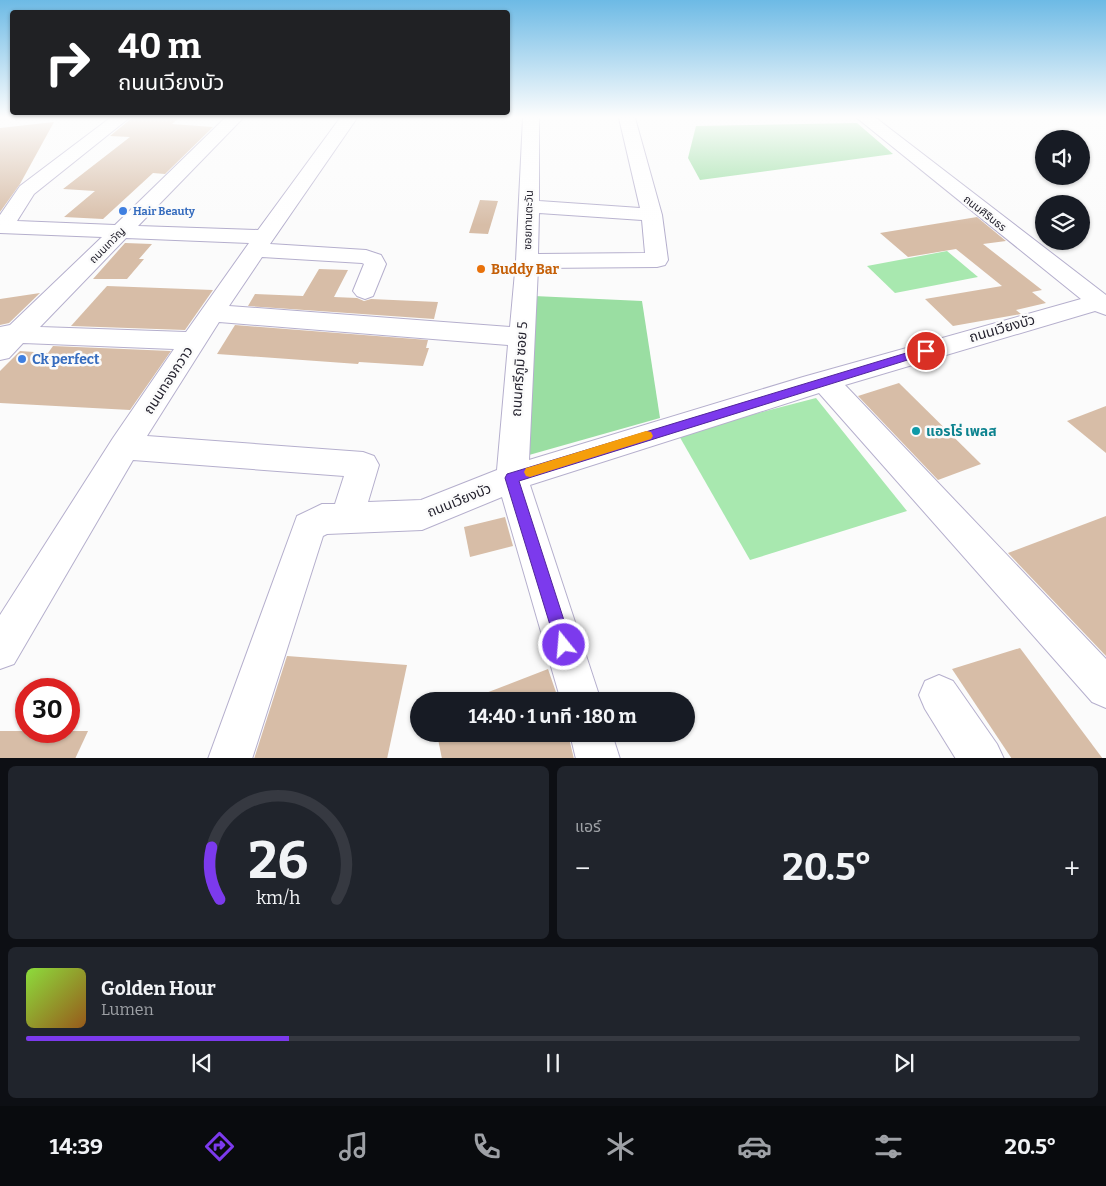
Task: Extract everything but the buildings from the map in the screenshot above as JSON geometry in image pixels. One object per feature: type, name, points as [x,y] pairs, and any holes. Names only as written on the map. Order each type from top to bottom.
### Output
[{"type":"street","points":[[1,227],[27,190],[75,153]]},
{"type":"street","name":"ถนนเทวัญ","points":[[6,340],[199,153]]},
{"type":"street","name":"ถนนทองกวาว","points":[[0,650],[124,447],[193,341],[259,243],[324,153]]},
{"type":"street","name":"ซอยทานตะวัน","points":[[527,261],[530,153]]},
{"type":"street","points":[[527,261],[657,260],[652,214],[637,153]]},
{"type":"street","name":"ถนนศิรินธร","points":[[910,153],[1102,304]]},
{"type":"street","points":[[529,206],[652,214]]},
{"type":"street","points":[[1,227],[121,231],[259,243],[366,257],[373,260],[375,264],[365,291]]},
{"type":"street","name":"ถนนศรีภูมิ ซอย 5","points":[[512,478],[527,261]]},
{"type":"street","name":"ถนนเวียงบัว","points":[[230,758],[309,527],[322,519],[422,515],[512,478],[825,381],[1102,304]]},
{"type":"street","points":[[213,313],[521,337]]},
{"type":"street","points":[[6,340],[193,341]]},
{"type":"street","points":[[825,381],[1106,688]]},
{"type":"street","points":[[124,447],[363,465],[347,517]]},
{"type":"street","points":[[512,478],[578,692]]},
{"type":"street","points":[[939,694],[982,758]]},
{"type":"street","points":[[593,742],[598,758]]},
{"type":"green space","points":[[689,153],[893,154],[700,180],[688,158]]},
{"type":"green space","points":[[947,251],[978,277],[895,293],[867,266]]},
{"type":"green space","points":[[534,296],[642,301],[660,418],[529,455]]},
{"type":"green space","points":[[816,398],[907,511],[750,560],[678,434]]},
{"type":"slow traffic","points":[[530,472],[646,436]]},
{"type":"place","name":"Hair Beauty","points":[[123,211]]},
{"type":"place","name":"Buddy Bar","points":[[481,269]]},
{"type":"place","name":"Ck perfect","points":[[22,359]]},
{"type":"place","name":"แอรโร่ เพลส","points":[[916,431]]},
{"type":"route","points":[[564,645],[512,478],[803,387],[926,351]]}]
